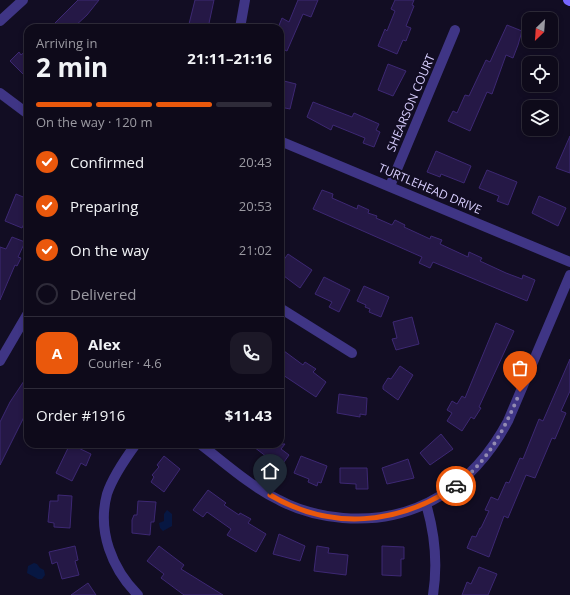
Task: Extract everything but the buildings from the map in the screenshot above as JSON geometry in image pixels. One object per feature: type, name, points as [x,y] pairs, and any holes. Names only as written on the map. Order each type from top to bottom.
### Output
[{"type":"street","points":[[0,21],[23,0]]},
{"type":"street","points":[[241,24],[244,0]]},
{"type":"street","name":"SHEARSON COURT","points":[[390,186],[455,30]]},
{"type":"street","points":[[0,93],[24,111]]},
{"type":"street","name":"TURTLEHEAD DRIVE","points":[[284,143],[570,262]]},
{"type":"street","points":[[205,448],[260,489],[280,501],[314,514],[332,517],[369,519],[399,514],[426,504],[468,476],[482,461],[497,441],[508,421],[570,275]]},
{"type":"street","points":[[284,310],[352,353]]},
{"type":"street","points":[[0,361],[24,321]]},
{"type":"street","points":[[133,448],[125,459],[107,494],[104,523],[106,537],[115,565],[138,595]]},
{"type":"street","points":[[426,504],[436,548],[436,571],[433,595]]},
{"type":"water","points":[[167,510],[172,514],[172,526],[163,531],[160,528],[159,523],[164,521],[164,514]]},
{"type":"water","points":[[34,563],[44,570],[45,575],[42,579],[38,579],[27,573],[28,566]]},
{"type":"way so far","points":[[456,486],[482,461],[497,441],[508,421],[520,392]]},
{"type":"route","points":[[270,495],[280,501],[314,514],[332,517],[369,519],[391,516],[412,510],[426,504],[456,486]]}]
